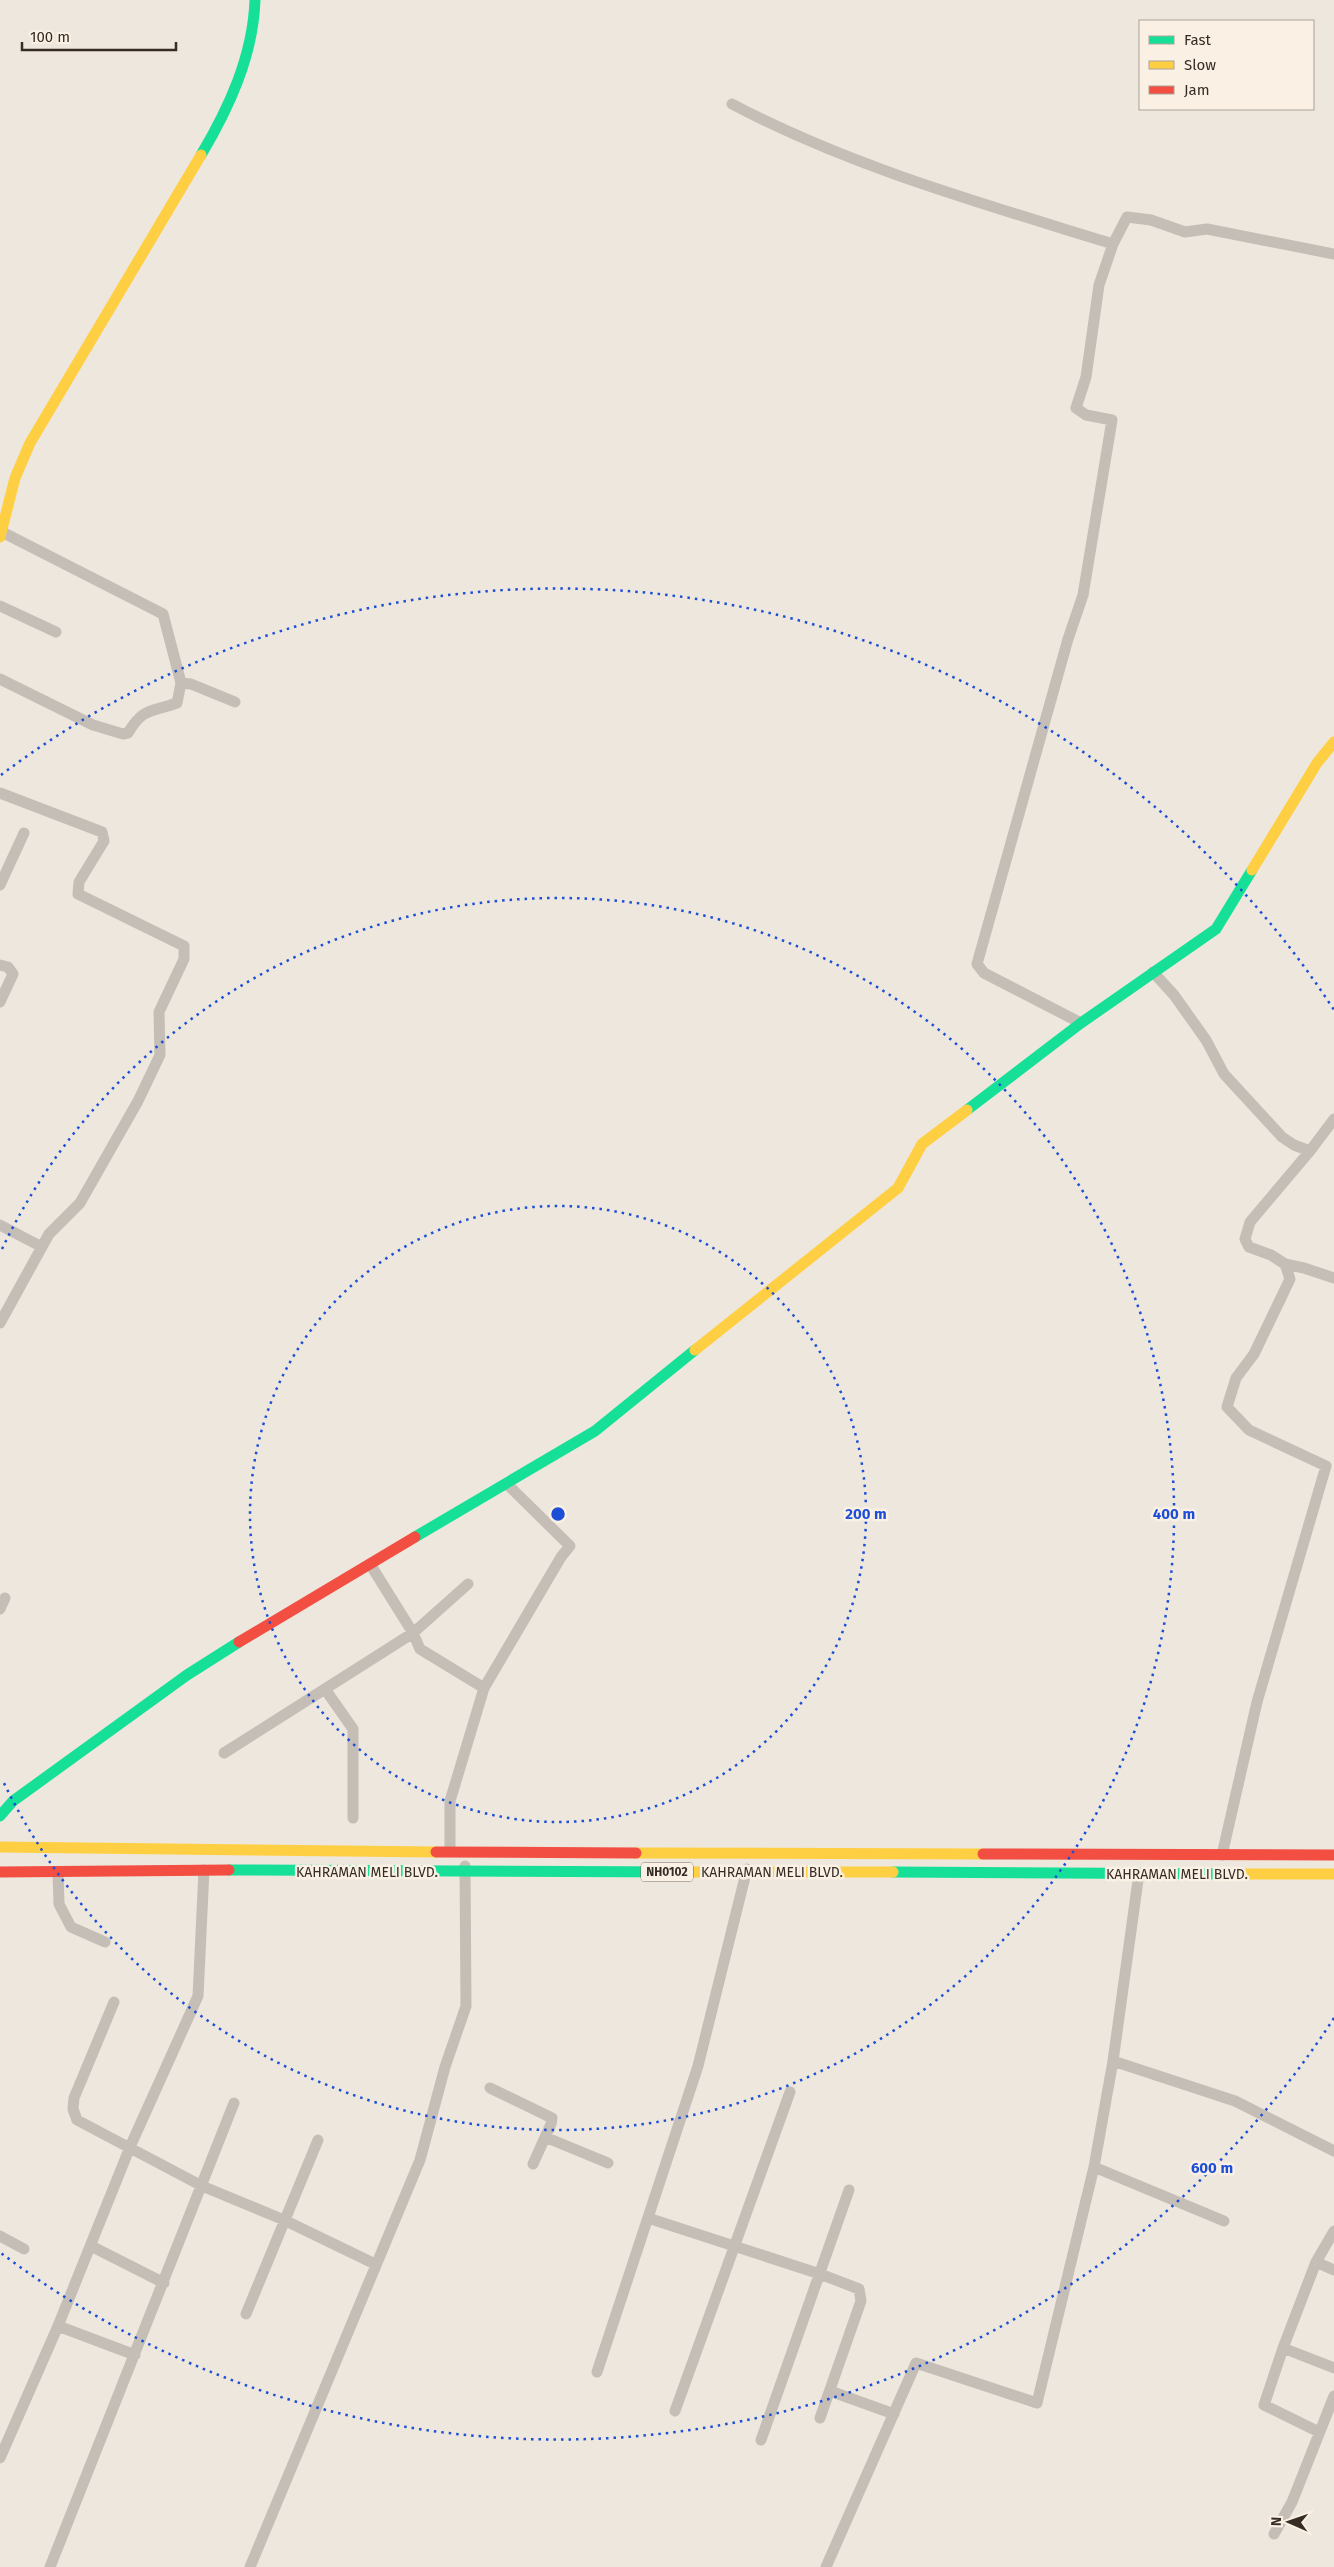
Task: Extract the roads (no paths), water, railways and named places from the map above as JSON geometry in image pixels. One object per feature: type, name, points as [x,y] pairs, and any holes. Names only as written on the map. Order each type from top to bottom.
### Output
[{"type":"main road","points":[[1,535],[2,518],[30,443],[207,145],[228,104],[249,49],[255,18],[255,0]]},
{"type":"main road","points":[[0,1816],[13,1801],[187,1675],[277,1617],[595,1431],[734,1316],[898,1188],[922,1144],[1081,1023],[1216,929],[1317,763],[1334,742]]},
{"type":"main road","name":"KAHRAMAN MELI BLVD.","points":[[0,1846],[464,1852],[1334,1855]]},
{"type":"main road","name":"KAHRAMAN MELI BLVD.","points":[[0,1872],[58,1874],[204,1870],[364,1873],[466,1871],[1334,1874]]},
{"type":"street","points":[[732,104],[773,126],[886,170],[964,198],[1113,244]]},
{"type":"street","points":[[1081,1023],[984,973],[977,964],[1068,639],[1083,595],[1112,420],[1086,415],[1076,408],[1086,377],[1100,285],[1113,244],[1127,217],[1151,220],[1185,232],[1207,229],[1334,254]]},
{"type":"street","points":[[0,679],[93,726],[123,734],[128,733],[137,718],[144,713],[177,703],[181,683],[163,614],[1,535]]},
{"type":"street","points":[[0,606],[56,632]]},
{"type":"street","points":[[181,683],[190,684],[235,702]]},
{"type":"street","points":[[0,793],[102,832],[104,841],[79,882],[78,894],[184,946],[184,959],[159,1012],[160,1055],[138,1101],[80,1202],[49,1234],[0,1323]]},
{"type":"street","points":[[0,885],[24,833]]},
{"type":"street","points":[[0,965],[8,967],[13,974],[0,1002]]},
{"type":"street","points":[[1153,972],[1174,995],[1206,1040],[1224,1074],[1282,1136],[1294,1145],[1310,1151]]},
{"type":"street","points":[[1334,1119],[1310,1151],[1250,1222],[1245,1239],[1249,1247],[1271,1255],[1285,1264],[1334,1278]]},
{"type":"street","points":[[0,1225],[42,1247]]},
{"type":"street","points":[[1222,1855],[1257,1702],[1326,1466],[1249,1430],[1226,1406],[1236,1378],[1254,1354],[1290,1280],[1285,1264]]},
{"type":"street","points":[[450,1851],[450,1801],[484,1688],[561,1557],[570,1546],[507,1484]]},
{"type":"street","points":[[370,1564],[413,1633],[420,1649],[484,1688]]},
{"type":"street","points":[[224,1753],[413,1633],[468,1584]]},
{"type":"street","points":[[0,1609],[5,1598]]},
{"type":"street","points":[[325,1689],[353,1729],[353,1818]]},
{"type":"street","points":[[250,2567],[420,2160],[445,2067],[466,2006],[466,1871],[464,1852]]},
{"type":"street","points":[[598,2372],[698,2066],[747,1872],[749,1852]]},
{"type":"street","points":[[0,2458],[3,2444],[58,2326],[130,2146],[198,1996],[204,1870]]},
{"type":"street","points":[[826,2567],[916,2363],[1037,2403],[1094,2167],[1113,2060],[1139,1873]]},
{"type":"street","points":[[58,1874],[59,1904],[71,1928],[105,1942]]},
{"type":"street","points":[[114,2002],[74,2098],[73,2109],[77,2120],[130,2146],[202,2186],[284,2220],[375,2264]]},
{"type":"street","points":[[1113,2060],[1235,2101],[1334,2151]]},
{"type":"street","points":[[490,2088],[548,2114],[552,2118],[533,2164]]},
{"type":"street","points":[[675,2411],[790,2092]]},
{"type":"street","points":[[50,2567],[234,2103]]},
{"type":"street","points":[[545,2137],[608,2162]]},
{"type":"street","points":[[246,2314],[318,2140]]},
{"type":"street","points":[[1094,2167],[1224,2221]]},
{"type":"street","points":[[760,2440],[849,2190]]},
{"type":"street","points":[[648,2218],[735,2245],[859,2289],[861,2301],[820,2418]]},
{"type":"street","points":[[1319,2432],[1264,2406],[1283,2348],[1316,2262],[1334,2231]]},
{"type":"street","points":[[0,2236],[24,2249]]},
{"type":"street","points":[[91,2246],[164,2283]]},
{"type":"street","points":[[1316,2262],[1334,2270]]},
{"type":"street","points":[[58,2326],[135,2356]]},
{"type":"street","points":[[1283,2348],[1334,2368]]},
{"type":"street","points":[[830,2391],[894,2414]]},
{"type":"street","points":[[1274,2534],[1292,2502],[1334,2396]]}]
